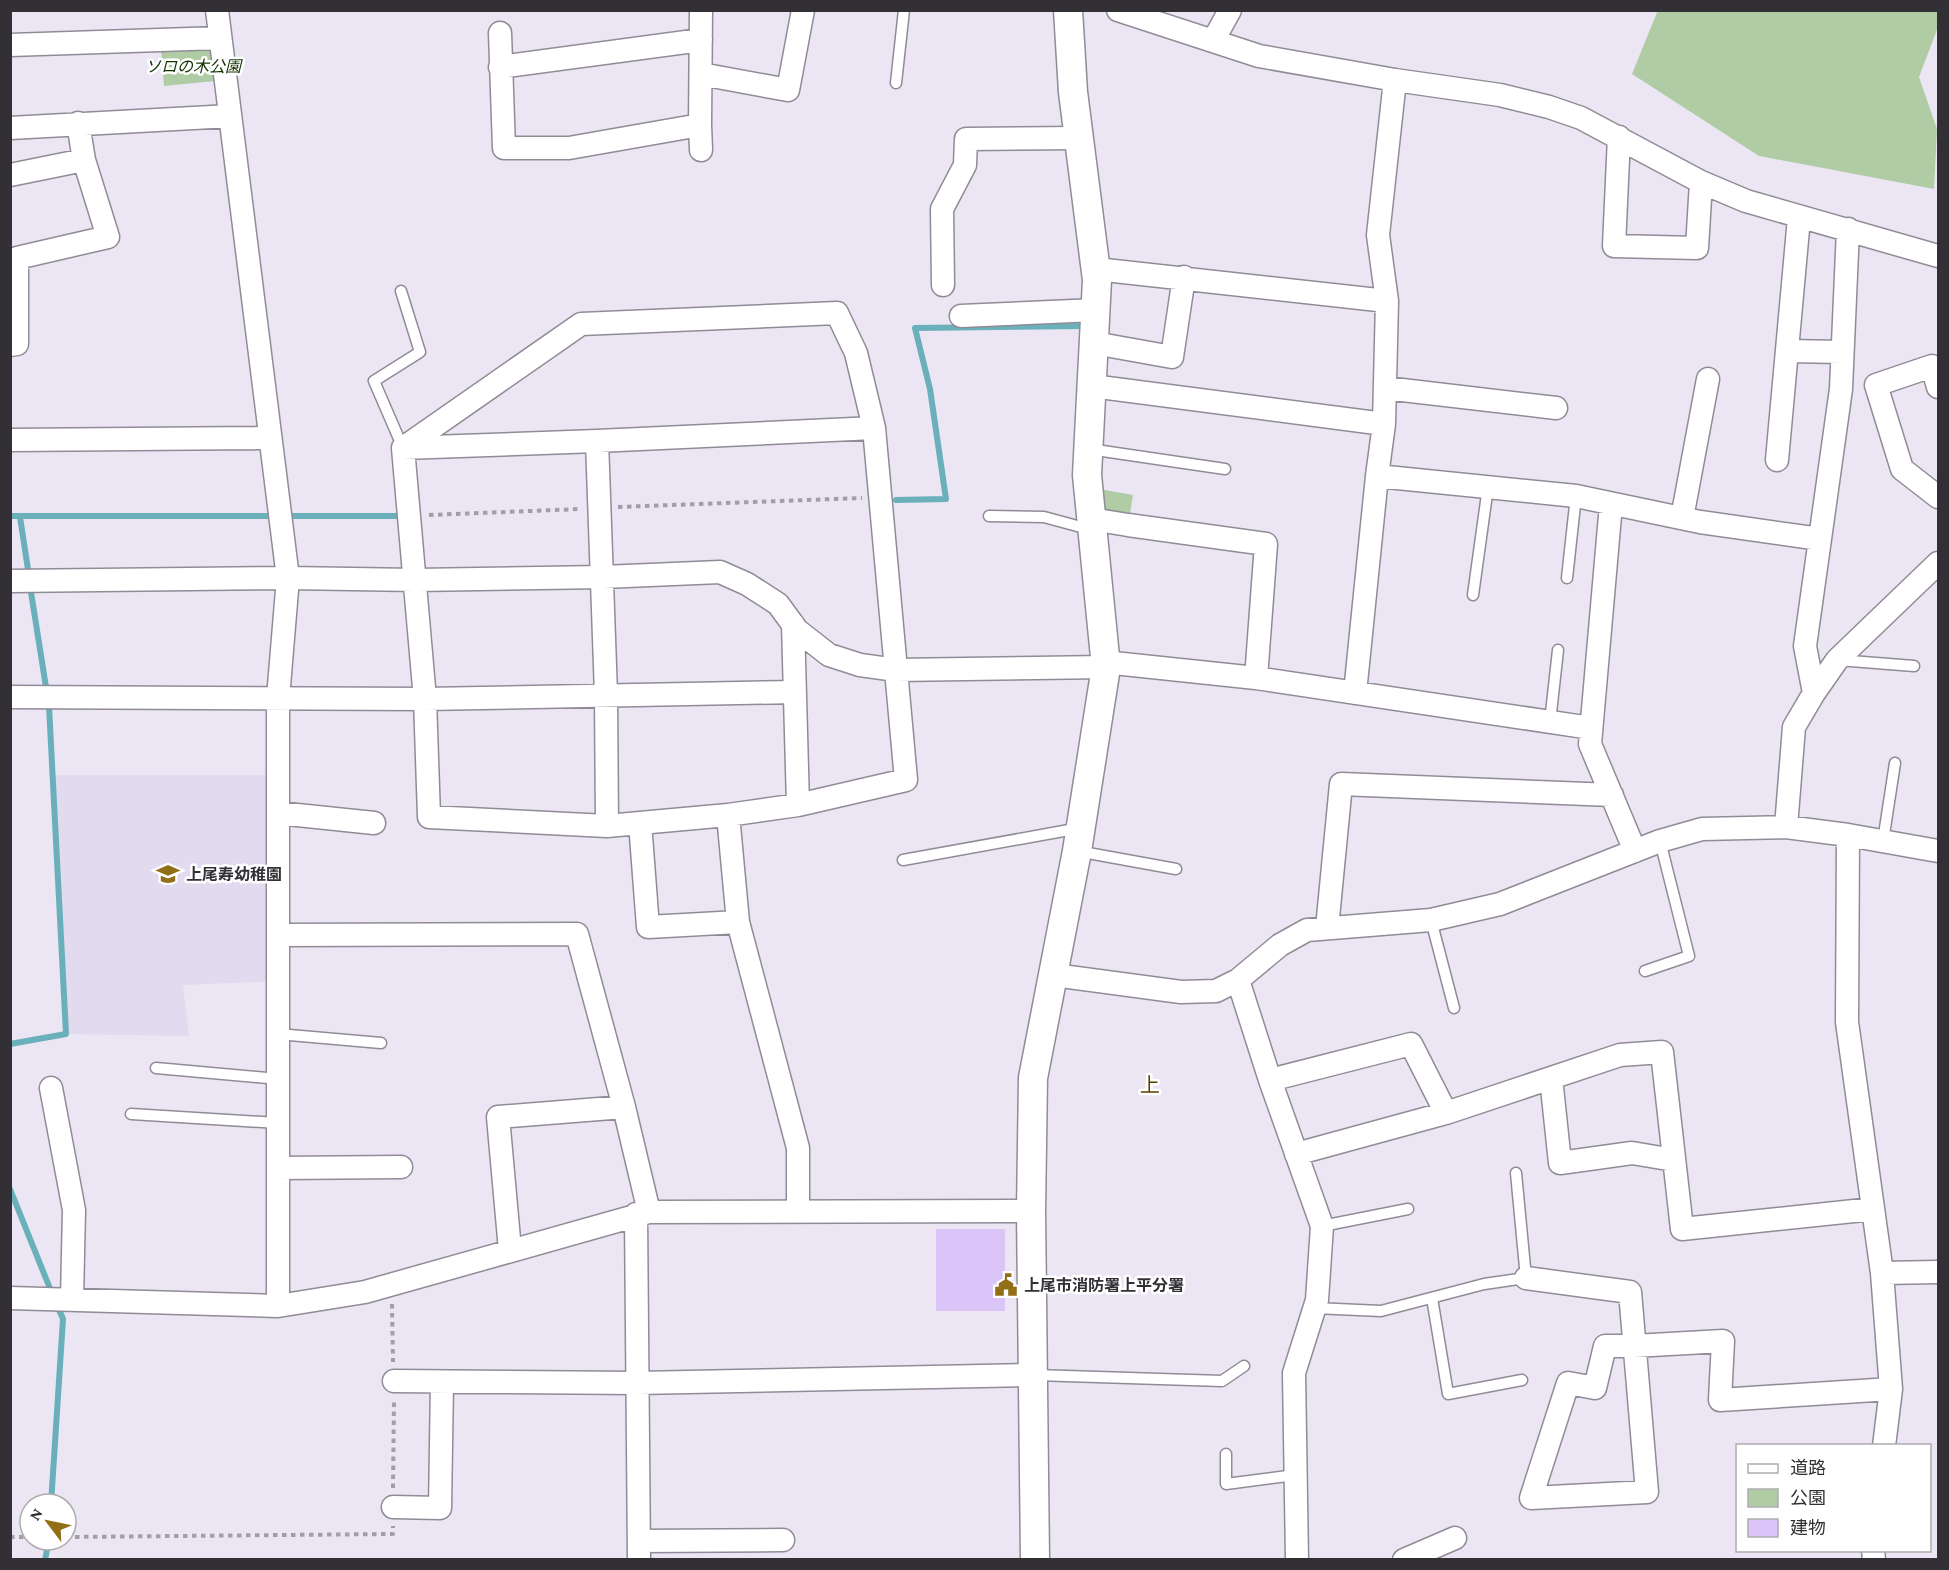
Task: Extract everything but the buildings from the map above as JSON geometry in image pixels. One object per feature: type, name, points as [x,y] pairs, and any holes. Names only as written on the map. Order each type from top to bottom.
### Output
[{"type":"street","points":[[217,10],[288,578],[278,698],[278,1306]]},
{"type":"street","points":[[701,10],[700,125],[702,150]]},
{"type":"street","points":[[701,74],[788,90],[803,10]]},
{"type":"street","points":[[1035,1560],[1030,1210],[1033,1078],[1079,839],[1105,665],[1087,475],[1096,269],[1073,92],[1068,10]]},
{"type":"street","points":[[1118,10],[1259,56],[1395,80],[1500,95],[1549,107],[1581,118],[1701,182],[1746,201],[1938,256]]},
{"type":"street","points":[[1213,42],[1230,10]]},
{"type":"street","points":[[500,33],[504,148],[569,148],[700,125]]},
{"type":"street","points":[[10,45],[220,38]]},
{"type":"street","points":[[501,67],[701,39]]},
{"type":"street","points":[[1355,693],[1384,424],[1387,301],[1378,235],[1395,80]]},
{"type":"street","points":[[10,128],[230,116]]},
{"type":"street","points":[[10,345],[16,344],[17,258],[108,237],[84,160],[78,123]]},
{"type":"street","points":[[1619,137],[1614,246],[1697,248],[1701,182]]},
{"type":"street","points":[[943,285],[942,209],[965,165],[966,139],[1079,138]]},
{"type":"street","points":[[10,175],[84,160]]},
{"type":"street","points":[[1777,460],[1799,218]]},
{"type":"street","points":[[1814,693],[1805,646],[1840,389],[1848,230]]},
{"type":"street","points":[[1096,269],[1387,301]]},
{"type":"street","points":[[1094,343],[1172,357],[1184,277]]},
{"type":"street","points":[[961,316],[1096,310]]},
{"type":"street","points":[[837,313],[856,353],[874,428],[906,780],[798,805],[640,824],[608,826],[429,817],[425,699],[403,448],[581,324],[837,313]]},
{"type":"street","points":[[1787,351],[1842,352]]},
{"type":"street","points":[[1938,387],[1932,366],[1876,385],[1902,469],[1938,497]]},
{"type":"street","points":[[1682,518],[1708,379]]},
{"type":"street","points":[[1092,386],[1384,424]]},
{"type":"street","points":[[1384,388],[1556,408]]},
{"type":"street","points":[[403,448],[874,428]]},
{"type":"street","points":[[10,440],[269,438]]},
{"type":"street","points":[[597,441],[603,577],[608,826]]},
{"type":"street","points":[[1377,476],[1576,496],[1682,518],[1820,539]]},
{"type":"street","points":[[1611,504],[1590,744],[1635,851]]},
{"type":"street","points":[[1092,524],[1266,543],[1256,678]]},
{"type":"street","points":[[1786,827],[1794,727],[1837,660],[1938,563]]},
{"type":"street","points":[[10,581],[288,578],[416,580],[603,577],[720,572],[747,584],[778,604],[797,630],[830,655],[860,665],[896,670],[1105,665],[1256,678],[1591,728]]},
{"type":"street","points":[[793,624],[798,805]]},
{"type":"street","points":[[10,697],[425,699],[795,692]]},
{"type":"street","points":[[1328,928],[1341,784],[1612,795]]},
{"type":"street","points":[[278,813],[374,823]]},
{"type":"street","points":[[728,815],[738,922],[798,1148],[798,1211]]},
{"type":"street","points":[[640,824],[648,927],[738,922]]},
{"type":"street","points":[[1054,975],[1181,992],[1216,991],[1238,980],[1280,945],[1307,930],[1431,920],[1500,904],[1660,841],[1702,829],[1786,827],[1938,851]]},
{"type":"street","points":[[1848,835],[1847,1022],[1882,1273],[1891,1389],[1884,1444]]},
{"type":"street","points":[[278,935],[577,934],[624,1107],[643,1213],[637,1383],[639,1550],[783,1540]]},
{"type":"street","points":[[1238,980],[1270,1080],[1322,1226],[1317,1300],[1294,1373],[1296,1560]]},
{"type":"street","points":[[1270,1080],[1411,1044],[1446,1113]]},
{"type":"street","points":[[1296,1154],[1446,1113],[1620,1055],[1662,1052],[1682,1229],[1873,1209]]},
{"type":"street","points":[[1551,1078],[1560,1163],[1632,1153],[1674,1160]]},
{"type":"street","points":[[51,1088],[74,1210],[72,1299]]},
{"type":"street","points":[[510,1250],[498,1118],[624,1107]]},
{"type":"street","points":[[278,1168],[401,1167]]},
{"type":"street","points":[[10,1298],[278,1306],[365,1292],[643,1213],[1030,1210]]},
{"type":"street","points":[[1882,1273],[1938,1272]]},
{"type":"street","points":[[1526,1278],[1630,1292],[1634,1346],[1647,1492],[1531,1498],[1569,1383],[1595,1388],[1605,1346],[1634,1346],[1723,1341],[1720,1400],[1891,1389]]},
{"type":"street","points":[[394,1381],[637,1383],[1032,1375]]},
{"type":"street","points":[[393,1507],[440,1508],[442,1382]]},
{"type":"street","points":[[1404,1560],[1455,1538]]},
{"type":"lane","points":[[896,83],[904,10]]},
{"type":"lane","points":[[401,291],[420,352],[374,381],[403,448]]},
{"type":"lane","points":[[1089,449],[1225,469]]},
{"type":"lane","points":[[1473,595],[1488,487]]},
{"type":"lane","points":[[1567,578],[1576,496]]},
{"type":"lane","points":[[989,516],[1044,517],[1092,524]]},
{"type":"lane","points":[[1550,722],[1558,650]]},
{"type":"lane","points":[[1837,660],[1914,666]]},
{"type":"lane","points":[[1883,841],[1895,763]]},
{"type":"lane","points":[[903,860],[1079,839],[1176,869]]},
{"type":"lane","points":[[1645,971],[1689,956],[1660,841]]},
{"type":"lane","points":[[1431,920],[1454,1008]]},
{"type":"lane","points":[[278,1034],[381,1043]]},
{"type":"lane","points":[[156,1068],[278,1079]]},
{"type":"lane","points":[[130,1114],[278,1123]]},
{"type":"lane","points":[[1314,1308],[1382,1311],[1484,1284],[1526,1278],[1516,1173]]},
{"type":"lane","points":[[1322,1226],[1408,1209]]},
{"type":"lane","points":[[1432,1298],[1448,1394],[1522,1380]]},
{"type":"lane","points":[[1032,1375],[1222,1381],[1244,1366]]},
{"type":"lane","points":[[1227,1454],[1226,1484],[1295,1475]]},
{"type":"path","points":[[409,516],[881,497]]},
{"type":"path","points":[[78,1537],[393,1534],[394,1381],[391,1285]]},
{"type":"shaded area","name":"上尾寿幼稚園","points":[[53,775],[278,775],[278,981],[183,985],[189,1036],[66,1034]]},
{"type":"green space","points":[[1658,10],[1938,11],[1938,27],[1919,77],[1937,129],[1934,189],[1759,156],[1632,74]]},
{"type":"green space","name":"ソロの木公園","points":[[213,47],[215,81],[164,86],[161,49]]},
{"type":"green space","points":[[1088,487],[1133,495],[1128,525],[1091,519]]},
{"type":"waterway","points":[[896,500],[946,499],[930,389],[915,328],[1088,326]]},
{"type":"waterway","points":[[10,516],[405,516]]},
{"type":"waterway","points":[[20,517],[29,576]]},
{"type":"waterway","points":[[10,1044],[66,1034],[49,706],[30,586]]},
{"type":"waterway","points":[[10,1189],[53,1296]]},
{"type":"waterway","points":[[52,1492],[63,1319],[57,1305]]},
{"type":"waterway","points":[[45,1560],[47,1552]]},
{"type":"place","name":"上尾寿幼稚園","points":[[168,874]]},
{"type":"place","name":"上尾市消防署上平分署","points":[[1006,1285]]},
{"type":"district","name":"上","points":[[1150,1085]]}]
